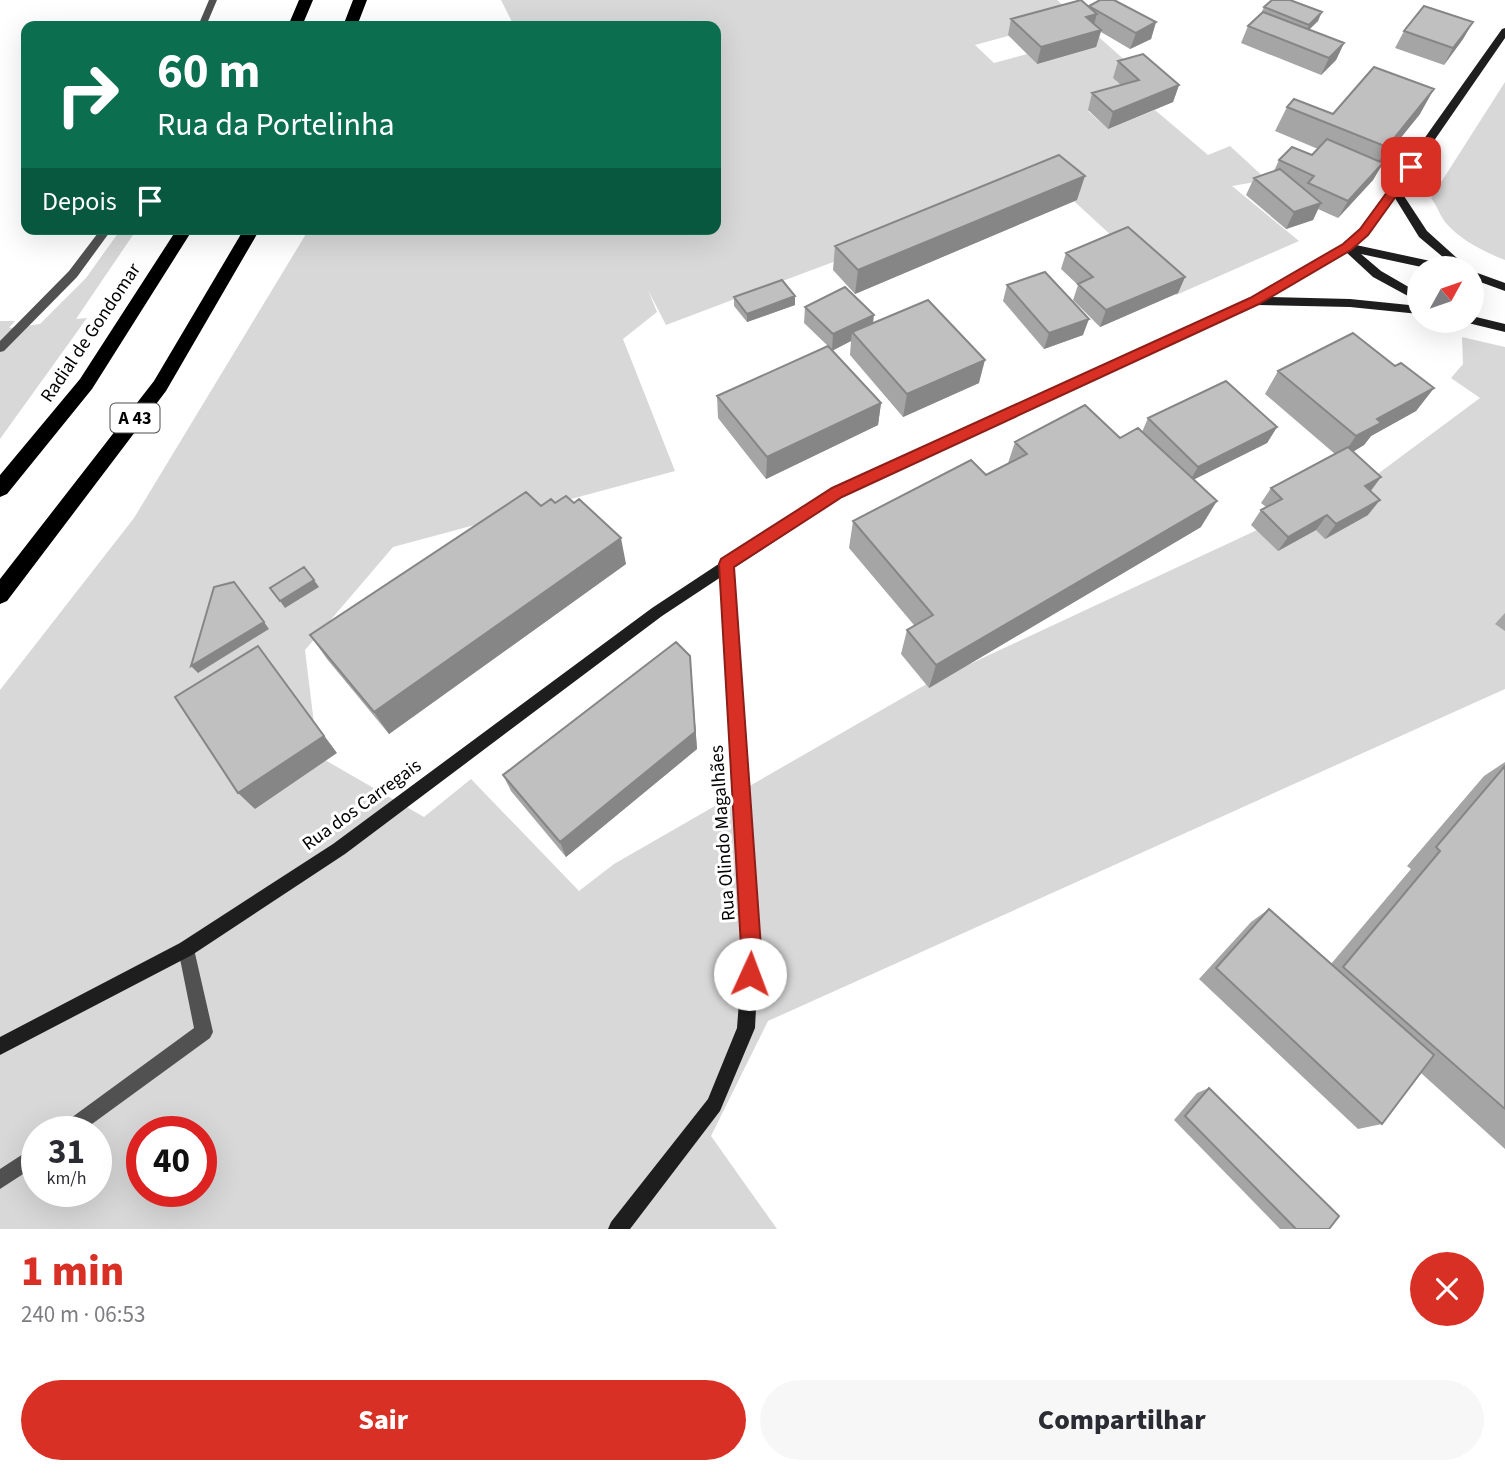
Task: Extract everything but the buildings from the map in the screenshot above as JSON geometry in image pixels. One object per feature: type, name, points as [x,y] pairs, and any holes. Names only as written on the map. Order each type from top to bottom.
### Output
[{"type":"highway","points":[[297,21],[306,0]]},
{"type":"highway","points":[[352,21],[360,0]]},
{"type":"highway","name":"Radial de Gondomar","points":[[0,489],[86,384],[181,235]]},
{"type":"highway","name":"A 43","points":[[0,595],[160,386],[248,235]]},
{"type":"street","points":[[204,21],[213,0]]},
{"type":"street","name":"Rua dos Carregais","points":[[0,1046],[186,949],[339,849],[726,564],[837,492],[1254,301],[1347,247],[1364,232],[1395,190],[1505,31]]},
{"type":"street","points":[[1395,190],[1423,234],[1449,256]]},
{"type":"street","points":[[0,348],[73,274],[102,235]]},
{"type":"street","points":[[1347,247],[1407,260]]},
{"type":"street","points":[[1347,247],[1377,274],[1407,291]]},
{"type":"street","points":[[1484,279],[1505,287]]},
{"type":"street","points":[[1254,301],[1350,303],[1407,309]]},
{"type":"street","points":[[1484,323],[1505,328]]},
{"type":"street","name":"Rua Olindo Magalhães","points":[[618,1229],[714,1105],[746,1028],[751,948],[726,564]]},
{"type":"street","points":[[88,1116],[204,1031],[186,949]]},
{"type":"street","points":[[0,1180],[21,1165]]},
{"type":"shaded area","points":[[501,0],[1057,0],[1077,17],[975,45],[994,63],[1027,54],[1037,64],[1096,47],[1092,31],[1137,71],[1132,95],[1088,111],[1108,129],[1155,110],[1208,155],[1230,146],[1267,180],[1232,186],[1299,241],[1176,295],[1051,180],[666,325],[648,290],[657,312],[623,339],[675,471],[393,547],[305,650],[318,756],[424,817],[471,779],[579,891],[614,864],[925,685],[1302,509],[1352,493],[1480,398],[1451,378],[1463,364],[1462,337],[1505,347],[1505,689],[768,1021],[711,1136],[777,1229],[0,1229],[0,690],[134,518],[305,235],[721,235],[721,21],[512,21]]},
{"type":"shaded area","points":[[1505,82],[1505,260],[1480,249],[1457,234],[1445,222],[1431,198]]},
{"type":"shaded area","points":[[117,235],[133,235],[76,319],[87,318],[0,439],[0,321],[15,321],[9,328],[40,324],[86,278]]},
{"type":"route","points":[[750,974],[751,948],[726,564],[837,492],[1254,301],[1347,247],[1364,232],[1411,167]]}]
